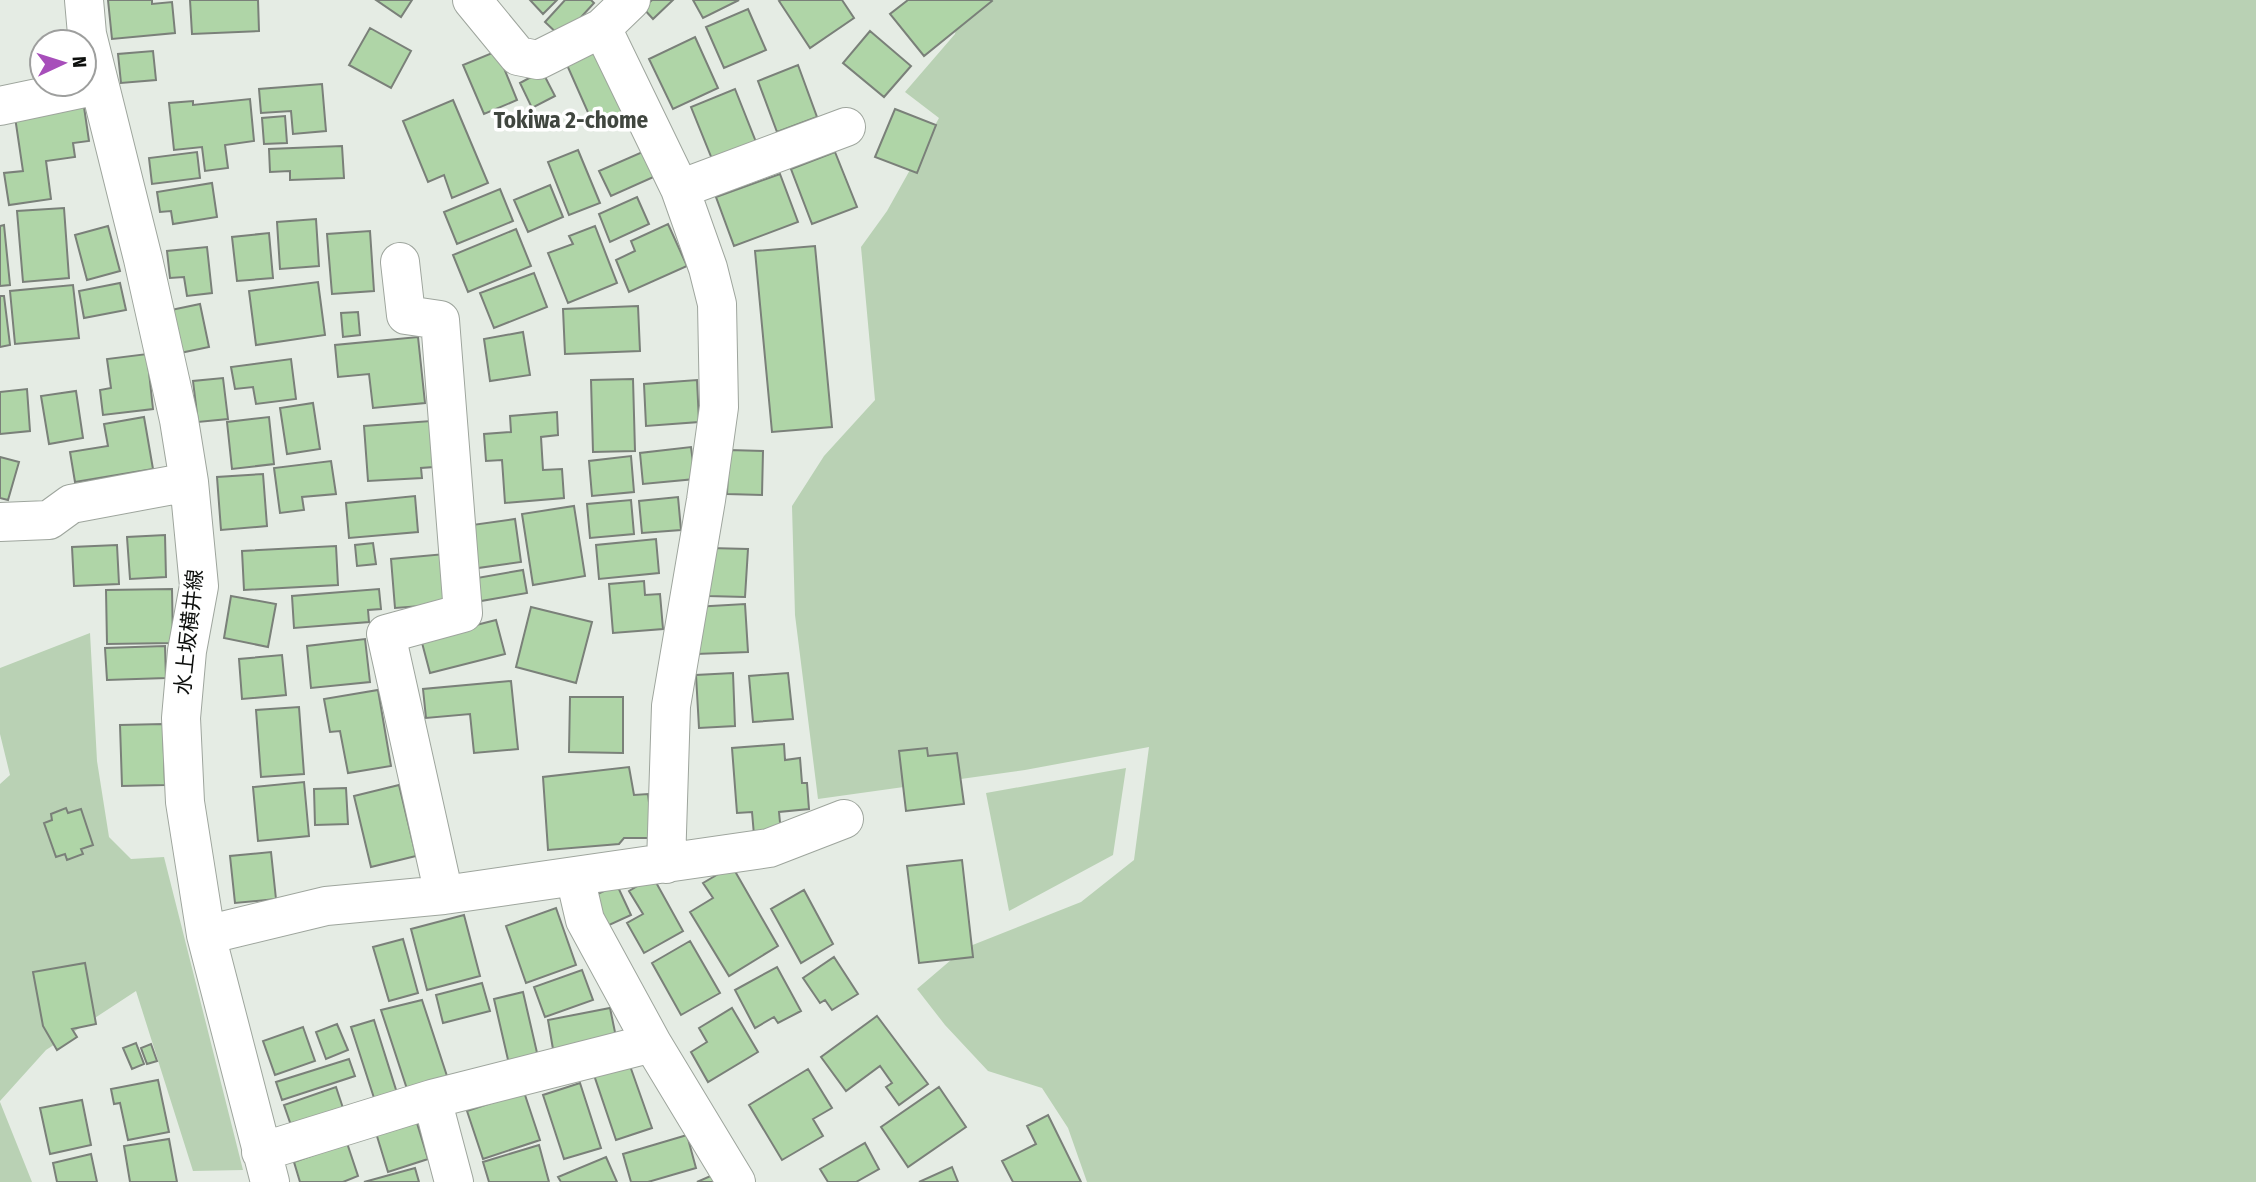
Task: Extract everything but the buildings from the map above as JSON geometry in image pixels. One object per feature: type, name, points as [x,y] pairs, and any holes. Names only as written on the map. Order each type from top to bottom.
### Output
[{"type":"street","name":"水上坂横井線","points":[[84,0],[87,34],[143,259],[189,482],[199,586],[187,651],[181,718],[185,802],[206,935],[265,1167]]},
{"type":"street","points":[[472,0],[518,56],[538,60],[602,28],[631,0]]},
{"type":"street","points":[[602,28],[680,189],[708,268],[717,304],[719,407],[671,706],[666,864]]},
{"type":"street","points":[[0,106],[99,85]]},
{"type":"street","points":[[680,189],[846,127]]},
{"type":"street","points":[[400,262],[406,315],[440,320],[463,613],[386,634],[444,895]]},
{"type":"street","points":[[0,522],[49,520],[71,504],[189,482]]},
{"type":"street","points":[[206,935],[326,905],[444,895],[769,848],[844,819]]},
{"type":"street","points":[[575,877],[585,920],[652,1043],[736,1182]]},
{"type":"street","points":[[265,1167],[432,1099],[652,1043]]},
{"type":"street","points":[[432,1099],[454,1182]]},
{"type":"green space","points":[[961,0],[2256,0],[2256,1182],[1087,1182],[1068,1128],[1042,1088],[988,1071],[945,1025],[917,989],[965,948],[1081,902],[1134,860],[1149,747],[1025,770],[818,799],[795,615],[792,506],[824,456],[875,400],[861,247],[887,211],[939,118],[905,92],[955,34]]},
{"type":"green space","points":[[90,633],[97,761],[109,837],[131,859],[164,857],[243,1170],[193,1171],[136,991],[46,1050],[0,1101],[0,784],[10,775],[0,734],[0,668]]},
{"type":"green space","points":[[1126,768],[1113,855],[1009,911],[986,793]]},
{"type":"green space","points":[[0,1102],[32,1182],[0,1182]]},
{"type":"district","name":"Tokiwa 2-chome","points":[[571,120]]}]
